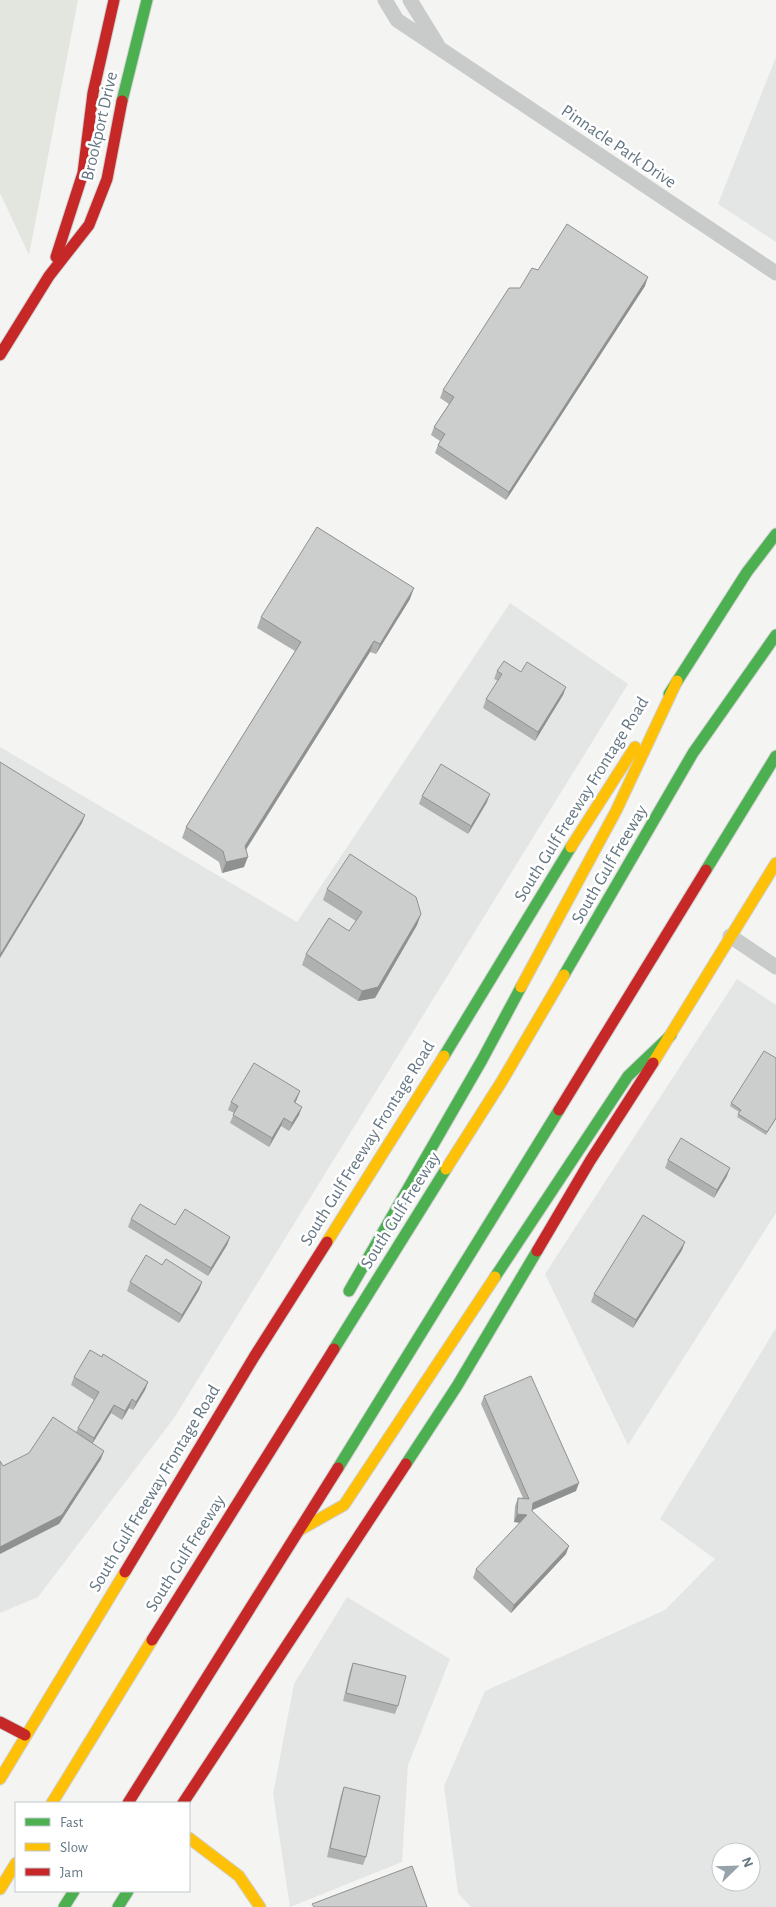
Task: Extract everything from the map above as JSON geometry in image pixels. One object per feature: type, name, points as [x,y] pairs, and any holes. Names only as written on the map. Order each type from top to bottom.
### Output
[{"type":"main road","name":"Brookport Drive","points":[[49,276],[61,246],[82,173],[93,93],[114,0]]},
{"type":"main road","name":"Brookport Drive","points":[[0,355],[49,276],[89,225],[107,179],[126,83],[147,0]]},
{"type":"main road","name":"South Gulf Freeway Frontage Road","points":[[0,1779],[254,1357],[408,1115],[541,894],[747,572],[776,534]]},
{"type":"main road","name":"South Gulf Freeway","points":[[53,1802],[502,1081],[693,753],[776,635]]},
{"type":"main road","points":[[341,1305],[492,1043],[616,811],[677,681]]},
{"type":"main road","points":[[129,1802],[430,1320],[776,756]]},
{"type":"main road","points":[[184,1802],[457,1386],[590,1161],[671,1035],[776,863]]},
{"type":"main road","points":[[297,1531],[344,1505],[628,1076],[671,1035]]},
{"type":"main road","points":[[263,1462],[314,1357]]},
{"type":"main road","points":[[0,1722],[25,1735]]},
{"type":"main road","points":[[190,1839],[226,1863],[253,1890],[260,1907]]},
{"type":"main road","points":[[0,1890],[15,1865]]},
{"type":"main road","points":[[64,1907],[73,1892]]},
{"type":"main road","points":[[118,1907],[127,1892]]},
{"type":"street","name":"Pinnacle Park Drive","points":[[385,0],[397,20],[776,273]]},
{"type":"street","name":"Pinnacle Park Drive","points":[[410,0],[441,50]]},
{"type":"street","points":[[730,936],[776,967]]},
{"type":"shaded area","points":[[0,0],[78,0],[29,255],[0,193]]},
{"type":"shaded area","points":[[776,57],[776,242],[718,204]]},
{"type":"shaded area","points":[[510,603],[628,684],[174,1418],[38,1597],[0,1613],[0,747],[297,922]]},
{"type":"shaded area","points":[[737,979],[776,1005],[776,1213],[628,1445],[545,1274]]},
{"type":"shaded area","points":[[776,1328],[776,1907],[471,1907],[458,1893],[444,1786],[485,1691],[665,1610],[715,1559],[660,1519]]},
{"type":"shaded area","points":[[347,1597],[450,1659],[408,1765],[402,1862],[290,1907],[273,1794],[294,1684]]},
{"type":"building","points":[[567,224],[648,277],[509,492],[438,445],[445,434],[434,427],[454,397],[443,390],[509,288],[520,288],[532,268],[538,270]]},
{"type":"building","points":[[317,527],[414,588],[380,644],[374,641],[245,846],[248,857],[226,862],[223,851],[186,827],[301,642],[261,617]]},
{"type":"building","points":[[504,661],[521,672],[527,662],[566,687],[538,732],[486,699],[502,674],[497,671]]},
{"type":"building","points":[[0,762],[85,815],[0,955]]},
{"type":"building","points":[[441,764],[490,794],[471,826],[422,796]]},
{"type":"building","points":[[350,854],[416,897],[421,914],[378,987],[362,991],[306,954],[329,918],[349,931],[362,912],[327,889]]},
{"type":"building","points":[[764,1051],[776,1058],[776,1118],[767,1132],[738,1114],[741,1110],[731,1103]]},
{"type":"building","points":[[254,1063],[300,1091],[294,1102],[302,1107],[292,1123],[284,1118],[272,1138],[233,1115],[238,1106],[231,1102]]},
{"type":"building","points":[[681,1138],[730,1168],[717,1190],[668,1160]]},
{"type":"building","points":[[140,1204],[175,1225],[185,1209],[230,1237],[211,1268],[131,1219]]},
{"type":"building","points":[[643,1215],[685,1242],[636,1320],[594,1294]]},
{"type":"building","points":[[146,1255],[162,1265],[166,1259],[202,1282],[182,1315],[130,1282]]},
{"type":"building","points":[[90,1350],[102,1357],[103,1354],[148,1382],[136,1402],[132,1399],[125,1411],[114,1405],[94,1438],[78,1428],[99,1392],[74,1377]]},
{"type":"building","points":[[531,1376],[579,1483],[533,1503],[532,1511],[569,1546],[514,1605],[476,1569],[527,1515],[517,1514],[518,1498],[529,1499],[484,1396]]},
{"type":"building","points":[[53,1417],[104,1451],[62,1515],[0,1547],[0,1461],[3,1466],[29,1453]]},
{"type":"building","points":[[353,1663],[406,1676],[398,1706],[346,1693]]},
{"type":"building","points":[[344,1787],[380,1796],[366,1857],[330,1848]]},
{"type":"building","points":[[412,1866],[427,1907],[314,1907],[312,1904]]},
{"type":"traffic: fast","points":[[122,101],[147,0]]},
{"type":"traffic: fast","points":[[669,694],[747,572],[776,534]]},
{"type":"traffic: fast","points":[[564,975],[693,753],[776,635]]},
{"type":"traffic: fast","points":[[706,870],[776,756]]},
{"type":"traffic: fast","points":[[444,1056],[571,847]]},
{"type":"traffic: fast","points":[[349,1291],[482,1060],[521,987]]},
{"type":"traffic: fast","points":[[495,1277],[628,1076],[671,1035]]},
{"type":"traffic: fast","points":[[338,1468],[559,1110]]},
{"type":"traffic: fast","points":[[334,1349],[446,1169]]},
{"type":"traffic: fast","points":[[406,1464],[457,1386],[537,1251]]},
{"type":"traffic: fast","points":[[64,1907],[73,1892]]},
{"type":"traffic: fast","points":[[118,1907],[127,1892]]},
{"type":"traffic: slow","points":[[521,987],[616,811],[677,681]]},
{"type":"traffic: slow","points":[[571,847],[635,747]]},
{"type":"traffic: slow","points":[[653,1063],[776,863]]},
{"type":"traffic: slow","points":[[446,1169],[502,1081],[564,975]]},
{"type":"traffic: slow","points":[[327,1242],[444,1056]]},
{"type":"traffic: slow","points":[[298,1531],[344,1505],[495,1277]]},
{"type":"traffic: slow","points":[[0,1779],[125,1572]]},
{"type":"traffic: slow","points":[[53,1802],[152,1640]]},
{"type":"traffic: slow","points":[[190,1839],[239,1876],[260,1907]]},
{"type":"traffic: slow","points":[[0,1889],[15,1865]]},
{"type":"traffic: jam","points":[[56,257],[83,173],[93,93],[114,0]]},
{"type":"traffic: jam","points":[[0,355],[49,276],[89,225],[107,179],[122,101]]},
{"type":"traffic: jam","points":[[559,1110],[706,870]]},
{"type":"traffic: jam","points":[[537,1251],[590,1161],[653,1063]]},
{"type":"traffic: jam","points":[[125,1572],[254,1357],[327,1242]]},
{"type":"traffic: jam","points":[[152,1640],[334,1349]]},
{"type":"traffic: jam","points":[[184,1802],[406,1464]]},
{"type":"traffic: jam","points":[[129,1802],[338,1468]]},
{"type":"traffic: jam","points":[[0,1722],[25,1735]]}]
